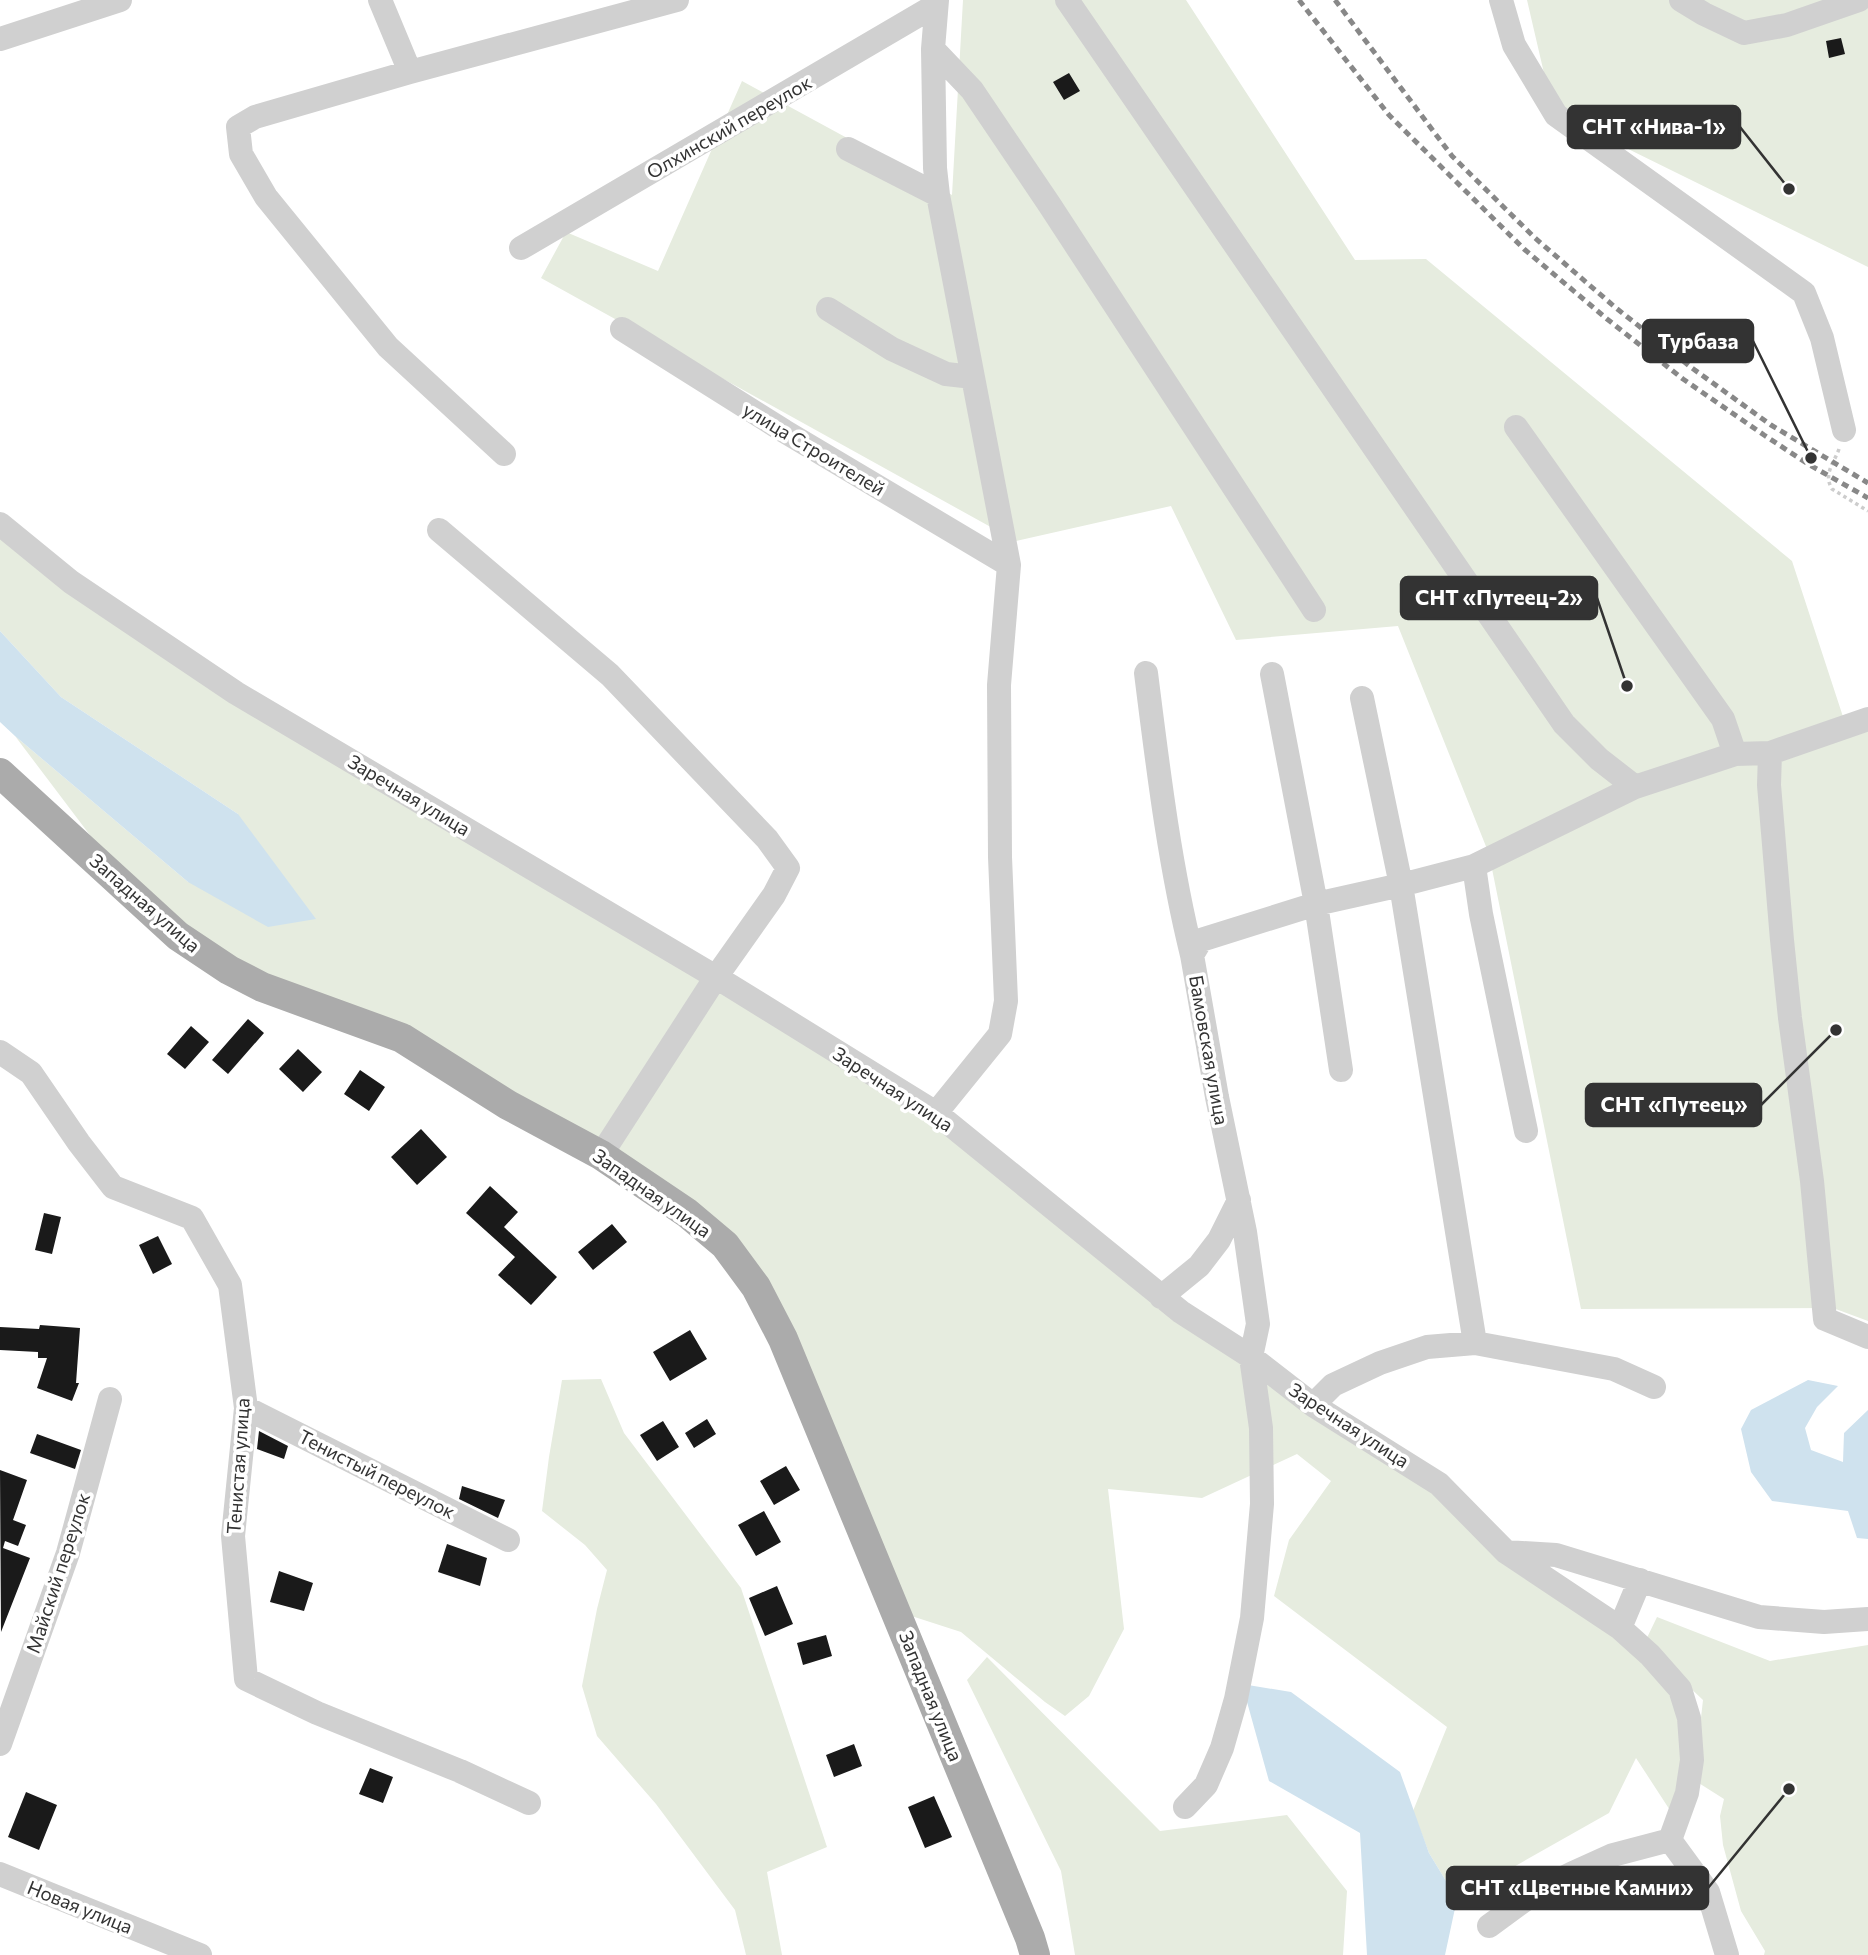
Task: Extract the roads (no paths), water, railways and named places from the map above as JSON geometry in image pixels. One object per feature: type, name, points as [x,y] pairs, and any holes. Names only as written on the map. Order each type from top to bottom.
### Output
[{"type":"main road","name":"Западная улица","points":[[0,773],[178,936],[229,970],[262,987],[402,1038],[508,1105],[601,1155],[687,1213],[725,1245],[756,1287],[789,1352],[933,1699],[1035,1955]]},
{"type":"street","points":[[0,39],[120,0]]},
{"type":"street","points":[[380,0],[410,72]]},
{"type":"street","points":[[504,454],[388,347],[266,197],[241,154],[238,127],[255,117],[410,72],[677,0]]},
{"type":"street","points":[[1067,0],[1564,724],[1598,759],[1635,787]]},
{"type":"street","points":[[1500,0],[1514,45],[1556,115],[1804,293],[1822,338],[1844,430]]},
{"type":"street","points":[[1681,0],[1744,33],[1787,25],[1859,0]]},
{"type":"street","points":[[936,3],[933,49],[938,195],[1009,565],[999,685],[1000,857],[1006,1001],[1000,1034],[936,1113]]},
{"type":"street","name":"Олхинский переулок","points":[[521,248],[936,3]]},
{"type":"street","points":[[933,49],[972,90],[1314,610]]},
{"type":"street","points":[[848,149],[938,195]]},
{"type":"street","points":[[828,309],[892,349],[946,374],[973,377]]},
{"type":"street","name":"улица Строителей","points":[[622,329],[784,432],[1009,565]]},
{"type":"street","points":[[1516,427],[1723,719],[1735,754]]},
{"type":"street","name":"Заречная улица","points":[[0,524],[71,582],[236,692],[716,977],[936,1113],[1181,1312],[1251,1357],[1313,1405],[1439,1484],[1506,1552],[1620,1628],[1650,1655],[1680,1689],[1689,1718],[1692,1760],[1687,1793],[1670,1840]]},
{"type":"street","points":[[439,530],[610,675],[767,839],[788,868],[774,895],[716,977],[601,1155]]},
{"type":"street","points":[[1146,673],[1166,826],[1192,955]]},
{"type":"street","points":[[1272,674],[1316,904],[1341,1070]]},
{"type":"street","points":[[1362,698],[1401,886],[1475,1343]]},
{"type":"street","name":"Бамовская улица","points":[[1185,1807],[1206,1785],[1222,1748],[1236,1699],[1252,1618],[1262,1504],[1261,1428],[1251,1357],[1258,1324],[1245,1232],[1217,1097],[1192,955],[1200,940],[1316,904],[1401,886],[1474,866],[1635,787],[1735,754],[1770,753],[1868,719]]},
{"type":"street","points":[[1770,753],[1769,785],[1783,953],[1812,1181],[1825,1319],[1868,1337]]},
{"type":"street","points":[[1474,866],[1481,914],[1526,1131]]},
{"type":"street","name":"Тенистая улица","points":[[0,1052],[31,1073],[79,1143],[113,1186],[192,1218],[230,1285],[246,1408],[233,1536],[246,1679],[317,1713],[460,1771],[529,1803]]},
{"type":"street","points":[[1161,1297],[1199,1266],[1219,1240],[1238,1200]]},
{"type":"street","points":[[1313,1405],[1333,1385],[1380,1363],[1427,1347],[1475,1343],[1614,1369],[1654,1387]]},
{"type":"street","name":"Майский переулок","points":[[0,1744],[68,1553],[110,1399]]},
{"type":"street","name":"Тенистый переулок","points":[[246,1408],[508,1540]]},
{"type":"street","points":[[1506,1552],[1556,1555],[1759,1617],[1825,1622],[1868,1619]]},
{"type":"street","points":[[1620,1628],[1640,1580]]},
{"type":"street","points":[[1489,1926],[1537,1891],[1560,1880],[1613,1855],[1670,1840],[1708,1892],[1727,1955]]},
{"type":"street","name":"Новая улица","points":[[0,1874],[200,1955]]},
{"type":"water","points":[[0,631],[61,697],[238,814],[316,919],[268,927],[188,882],[15,736],[0,722]]},
{"type":"water","points":[[1808,1380],[1838,1386],[1817,1407],[1805,1428],[1811,1450],[1843,1462],[1844,1433],[1868,1410],[1868,1539],[1857,1538],[1848,1511],[1772,1501],[1751,1472],[1741,1429],[1751,1410]]},
{"type":"water","points":[[1242,1684],[1291,1692],[1400,1772],[1429,1853],[1457,1899],[1445,1955],[1367,1955],[1360,1833],[1269,1781]]},
{"type":"railway","points":[[1299,0],[1389,115],[1524,249],[1683,379],[1808,464],[1868,498]]},
{"type":"railway","points":[[1335,0],[1452,156],[1535,238],[1616,308],[1692,368],[1771,425],[1868,483]]},
{"type":"place","name":"СНТ «Нива-1»","points":[[1789,189]]},
{"type":"place","name":"Турбаза","points":[[1811,458]]},
{"type":"place","name":"СНТ «Путеец-2»","points":[[1627,686]]},
{"type":"place","name":"СНТ «Путеец»","points":[[1836,1030]]},
{"type":"place","name":"СНТ «Цветные Камни»","points":[[1789,1789]]}]
